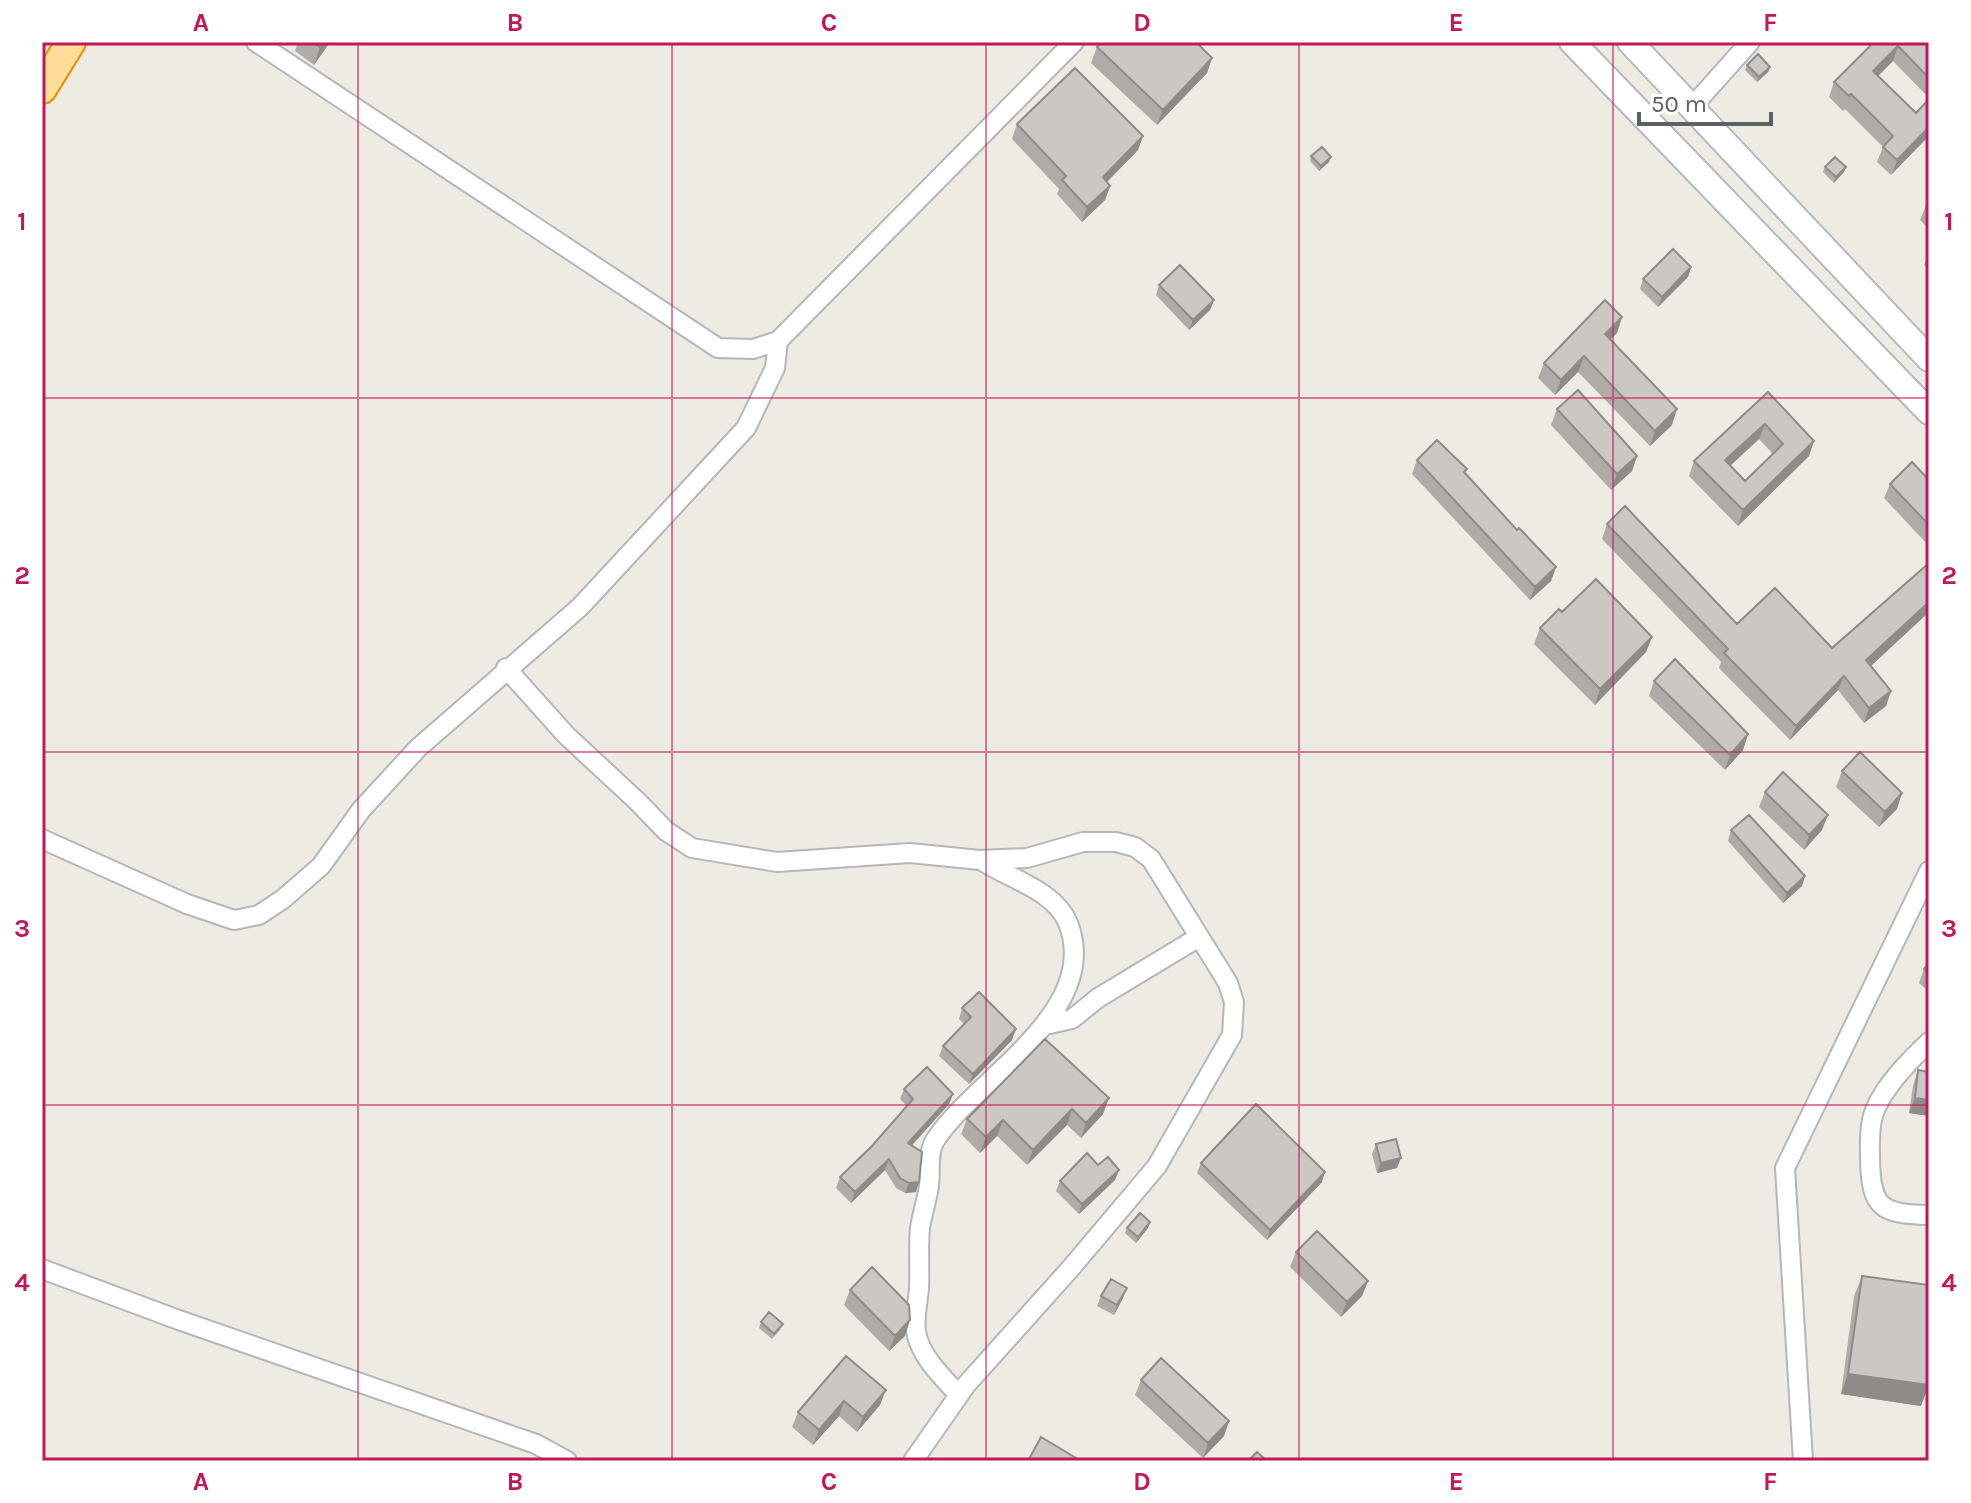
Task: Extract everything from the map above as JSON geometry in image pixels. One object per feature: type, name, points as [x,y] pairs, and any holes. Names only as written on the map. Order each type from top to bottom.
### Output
[{"type":"highway","points":[[42,89],[71,42]]},
{"type":"main road","points":[[1572,42],[1929,412]]},
{"type":"main road","points":[[1630,42],[1929,359]]},
{"type":"main road","points":[[1875,356],[1901,331]]},
{"type":"street","points":[[256,42],[718,348],[753,349],[778,341],[1074,42]]},
{"type":"street","points":[[1692,107],[1750,42]]},
{"type":"street","points":[[42,839],[187,904],[234,920],[259,915],[283,899],[321,866],[361,810],[418,748],[506,668],[580,607],[746,428],[775,368],[778,341]]},
{"type":"street","points":[[506,668],[566,735],[666,831],[692,848],[777,862],[910,853],[980,860],[1027,858],[1083,842],[1116,842],[1135,847],[1151,859],[1228,983],[1234,1002],[1232,1035],[1157,1166],[959,1395],[913,1461]]},
{"type":"street","points":[[959,1395],[933,1369],[916,1332],[920,1228],[929,1186],[933,1142],[1045,1025],[1065,988],[1072,965],[1073,947],[1068,921],[1056,907],[1040,893],[980,860]]},
{"type":"street","points":[[1803,1461],[1785,1168],[1929,871]]},
{"type":"street","points":[[1045,1025],[1072,1019],[1098,998],[1199,937]]},
{"type":"street","points":[[1929,1042],[1886,1090],[1874,1111],[1870,1140],[1870,1188],[1878,1203],[1890,1211],[1929,1215]]},
{"type":"street","points":[[42,1269],[536,1444],[567,1461]]},
{"type":"building","points":[[1102,42],[1196,42],[1212,58],[1163,110],[1097,47]]},
{"type":"building","points":[[1874,42],[1929,43],[1929,78],[1898,46],[1873,71],[1916,113],[1929,99],[1929,127],[1897,160],[1883,147],[1893,136],[1851,94],[1849,96],[1834,82]]},
{"type":"building","points":[[1758,54],[1770,67],[1759,77],[1747,65]]},
{"type":"building","points":[[1075,68],[1143,136],[1103,177],[1110,186],[1087,207],[1062,180],[1066,176],[1017,124]]},
{"type":"building","points":[[1322,147],[1331,157],[1321,166],[1311,156]]},
{"type":"building","points":[[1835,157],[1846,167],[1836,177],[1825,167]]},
{"type":"building","points":[[1673,249],[1691,267],[1662,297],[1643,279]]},
{"type":"building","points":[[1180,265],[1214,300],[1193,320],[1159,285]]},
{"type":"building","points":[[1605,300],[1622,317],[1605,334],[1677,409],[1655,431],[1584,356],[1561,380],[1544,363]]},
{"type":"building","points":[[1578,390],[1637,456],[1617,474],[1557,409]]},
{"type":"building","points":[[1768,392],[1814,441],[1743,510],[1694,461]],"holes":[[[1765,424],[1783,444],[1745,481],[1725,460]]]},
{"type":"building","points":[[1437,440],[1467,469],[1464,472],[1517,530],[1519,528],[1556,567],[1535,587],[1417,460]]},
{"type":"building","points":[[1912,462],[1929,480],[1929,525],[1890,484]]},
{"type":"building","points":[[1625,506],[1737,624],[1775,588],[1832,648],[1929,563],[1929,602],[1866,660],[1891,691],[1869,708],[1844,676],[1796,726],[1724,653],[1728,649],[1607,524]]},
{"type":"building","points":[[1596,579],[1652,637],[1600,689],[1540,628],[1559,609],[1562,612]]},
{"type":"building","points":[[1675,659],[1748,734],[1730,755],[1654,681]]},
{"type":"building","points":[[1860,752],[1902,793],[1885,812],[1842,771]]},
{"type":"building","points":[[1783,772],[1828,815],[1809,835],[1765,792]]},
{"type":"building","points":[[1749,815],[1805,876],[1787,893],[1731,830]]},
{"type":"building","points":[[979,992],[1016,1029],[973,1074],[943,1046],[971,1017],[962,1008]]},
{"type":"building","points":[[1045,1039],[1109,1098],[1086,1123],[1072,1109],[1033,1150],[1003,1120],[986,1137],[967,1119]]},
{"type":"building","points":[[927,1067],[953,1094],[908,1143],[922,1152],[919,1182],[909,1183],[900,1178],[889,1159],[855,1192],[840,1177],[913,1099],[904,1089]]},
{"type":"building","points":[[1918,1070],[1929,1072],[1929,1100],[1915,1098]]},
{"type":"building","points":[[1256,1104],[1325,1172],[1270,1230],[1201,1163]]},
{"type":"building","points":[[1396,1139],[1401,1158],[1381,1163],[1376,1144]]},
{"type":"building","points":[[1087,1153],[1098,1165],[1108,1157],[1119,1170],[1082,1204],[1060,1181]]},
{"type":"building","points":[[1140,1213],[1150,1222],[1138,1237],[1127,1228]]},
{"type":"building","points":[[1317,1231],[1368,1281],[1347,1302],[1296,1252]]},
{"type":"building","points":[[872,1267],[909,1305],[910,1320],[895,1336],[850,1290]]},
{"type":"building","points":[[1862,1276],[1929,1285],[1929,1385],[1848,1374]]},
{"type":"building","points":[[1111,1279],[1127,1288],[1117,1305],[1101,1296]]},
{"type":"building","points":[[769,1312],[783,1324],[774,1334],[761,1322]]},
{"type":"building","points":[[846,1356],[886,1390],[863,1417],[844,1401],[819,1430],[798,1412]]},
{"type":"building","points":[[1161,1358],[1229,1421],[1208,1443],[1141,1380]]},
{"type":"building","points":[[1041,1437],[1081,1461],[1028,1461]]},
{"type":"building","points":[[1257,1452],[1267,1461],[1248,1461]]}]
